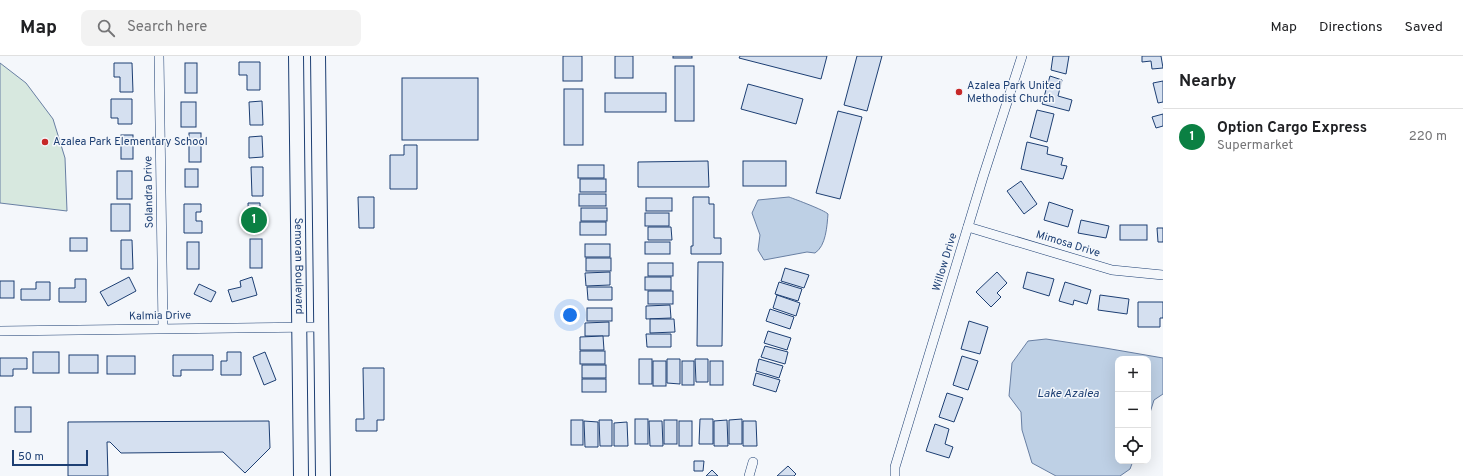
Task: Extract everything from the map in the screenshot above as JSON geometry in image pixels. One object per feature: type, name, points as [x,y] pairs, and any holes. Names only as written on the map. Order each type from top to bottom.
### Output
[{"type":"main road","name":"Semoran Boulevard","points":[[296,56],[301,476]]},
{"type":"main road","name":"Semoran Boulevard","points":[[318,56],[323,476]]},
{"type":"street","name":"Solandra Drive","points":[[159,56],[163,328]]},
{"type":"street","name":"Willow Drive","points":[[895,476],[896,467],[968,227],[1022,56]]},
{"type":"street","name":"Mimosa Drive","points":[[968,227],[1112,270],[1163,275]]},
{"type":"street","name":"Kalmia Drive","points":[[0,330],[321,327]]},
{"type":"street","points":[[749,476],[753,462]]},
{"type":"shaded area","points":[[0,63],[26,83],[53,119],[65,158],[67,211],[0,203]]},
{"type":"water","points":[[789,197],[828,214],[824,241],[819,250],[815,253],[807,252],[764,260],[758,250],[760,235],[752,213],[758,200]]},
{"type":"water","name":"Lake Azalea","points":[[1046,339],[1105,348],[1163,358],[1163,394],[1154,400],[1151,410],[1151,356],[1115,356],[1115,464],[1132,464],[1130,469],[1120,476],[1056,476],[1032,463],[1022,430],[1021,412],[1009,396],[1012,363],[1028,341]]},
{"type":"building","points":[[563,56],[582,56],[582,81],[563,81]]},
{"type":"building","points":[[615,56],[633,56],[633,78],[615,78]]},
{"type":"building","points":[[673,56],[692,56],[692,58],[673,58]]},
{"type":"building","points":[[740,56],[827,56],[821,79],[739,58]]},
{"type":"building","points":[[857,56],[882,56],[867,111],[844,105]]},
{"type":"building","points":[[1053,56],[1069,56],[1066,74],[1051,70]]},
{"type":"building","points":[[1142,56],[1161,56],[1163,68],[1152,69],[1151,61],[1142,62]]},
{"type":"building","points":[[239,62],[260,62],[260,90],[247,90],[247,75],[239,75]]},
{"type":"building","points":[[114,63],[132,63],[133,92],[120,92],[120,77],[114,77]]},
{"type":"building","points":[[185,63],[197,63],[197,93],[185,93]]},
{"type":"building","points":[[675,66],[694,66],[694,121],[675,121]]},
{"type":"building","points":[[1050,76],[1062,80],[1058,96],[1072,100],[1069,111],[1042,104]]},
{"type":"building","points":[[402,78],[478,78],[478,140],[402,140]]},
{"type":"building","points":[[1163,81],[1163,102],[1158,103],[1153,83]]},
{"type":"building","points":[[748,84],[803,99],[796,124],[741,109]]},
{"type":"building","points":[[564,89],[583,89],[583,145],[564,145]]},
{"type":"building","points":[[605,93],[666,93],[666,112],[605,112]]},
{"type":"building","points":[[111,99],[132,99],[132,124],[118,124],[118,118],[111,118]]},
{"type":"building","points":[[262,101],[263,125],[250,125],[249,102]]},
{"type":"building","points":[[181,102],[196,102],[196,127],[181,127]]},
{"type":"building","points":[[1037,110],[1054,114],[1047,142],[1030,137]]},
{"type":"building","points":[[838,111],[862,117],[840,199],[816,193]]},
{"type":"building","points":[[1163,114],[1163,126],[1156,128],[1152,117]]},
{"type":"building","points":[[189,133],[201,133],[201,162],[189,162]]},
{"type":"building","points":[[121,135],[133,135],[133,159],[121,159]]},
{"type":"building","points":[[262,136],[263,157],[249,158],[249,137]]},
{"type":"building","points":[[1027,142],[1048,147],[1047,154],[1063,158],[1061,165],[1067,166],[1063,179],[1021,169]]},
{"type":"building","points":[[404,145],[417,145],[417,189],[390,189],[390,155],[404,155]]},
{"type":"building","points":[[708,161],[709,187],[638,187],[638,162]]},
{"type":"building","points":[[743,161],[786,161],[786,186],[743,186]]},
{"type":"building","points":[[578,165],[604,165],[604,178],[578,178]]},
{"type":"building","points":[[251,167],[263,167],[263,196],[252,196]]},
{"type":"building","points":[[185,169],[198,169],[198,187],[185,187]]},
{"type":"building","points":[[117,171],[132,171],[132,199],[117,199]]},
{"type":"building","points":[[580,179],[606,179],[606,192],[580,192]]},
{"type":"building","points":[[1021,181],[1037,204],[1024,214],[1007,191]]},
{"type":"building","points":[[579,194],[606,194],[606,206],[579,206]]},
{"type":"building","points":[[358,197],[374,197],[374,228],[359,228]]},
{"type":"building","points":[[693,197],[709,197],[709,204],[714,204],[714,238],[721,238],[721,254],[691,254],[691,246],[693,246]]},
{"type":"building","points":[[646,198],[672,198],[672,211],[646,211]]},
{"type":"building","points":[[1049,202],[1073,210],[1068,227],[1044,220]]},
{"type":"building","points":[[248,203],[260,203],[260,229],[249,229]]},
{"type":"building","points":[[111,204],[130,204],[130,231],[111,231]]},
{"type":"building","points":[[184,204],[201,204],[201,212],[196,212],[196,221],[202,221],[202,233],[184,233]]},
{"type":"building","points":[[581,208],[607,208],[607,221],[581,221]]},
{"type":"building","points":[[645,213],[669,213],[669,226],[645,226]]},
{"type":"building","points":[[1081,220],[1109,226],[1106,238],[1078,233]]},
{"type":"building","points":[[580,222],[606,222],[606,235],[580,235]]},
{"type":"building","points":[[1120,225],[1147,225],[1147,240],[1120,240]]},
{"type":"building","points":[[648,227],[671,227],[672,240],[648,240]]},
{"type":"building","points":[[1157,228],[1163,228],[1163,242],[1158,242]]},
{"type":"building","points":[[70,238],[87,238],[87,251],[70,251]]},
{"type":"building","points":[[250,239],[262,239],[262,268],[250,268]]},
{"type":"building","points":[[121,240],[132,240],[133,269],[121,269]]},
{"type":"building","points":[[187,242],[199,242],[199,269],[187,269]]},
{"type":"building","points":[[645,242],[670,242],[670,254],[645,254]]},
{"type":"building","points":[[585,244],[610,244],[610,257],[585,257]]},
{"type":"building","points":[[586,258],[611,258],[611,271],[586,271]]},
{"type":"building","points":[[698,262],[723,262],[722,346],[697,346]]},
{"type":"building","points":[[648,263],[673,263],[673,276],[648,276]]},
{"type":"building","points":[[785,268],[809,275],[804,288],[781,281]]},
{"type":"building","points":[[610,272],[610,285],[586,286],[585,273]]},
{"type":"building","points":[[997,272],[1007,283],[997,293],[1001,297],[991,307],[976,292]]},
{"type":"building","points":[[1027,272],[1054,279],[1049,296],[1023,288]]},
{"type":"building","points":[[129,277],[136,291],[108,306],[100,292]]},
{"type":"building","points":[[252,277],[257,295],[232,302],[228,290],[241,287],[240,281]]},
{"type":"building","points":[[645,277],[671,277],[671,290],[645,290]]},
{"type":"building","points":[[75,279],[86,279],[86,302],[59,302],[59,288],[75,288]]},
{"type":"building","points":[[0,281],[14,281],[14,298],[0,298]]},
{"type":"building","points":[[36,282],[50,282],[50,300],[21,300],[21,289],[36,289]]},
{"type":"building","points":[[779,282],[802,289],[798,301],[775,294]]},
{"type":"building","points":[[1065,282],[1091,290],[1087,304],[1074,300],[1073,305],[1059,301]]},
{"type":"building","points":[[199,284],[216,292],[211,302],[194,294]]},
{"type":"building","points":[[587,287],[612,287],[612,300],[588,300]]},
{"type":"building","points":[[648,291],[673,291],[673,304],[648,304]]},
{"type":"building","points":[[777,295],[800,303],[796,316],[773,308]]},
{"type":"building","points":[[1100,295],[1129,299],[1127,314],[1098,310]]},
{"type":"building","points":[[1138,302],[1163,302],[1163,318],[1160,318],[1160,327],[1138,327]]},
{"type":"building","points":[[670,305],[671,318],[646,319],[646,306]]},
{"type":"building","points":[[587,308],[612,308],[612,321],[587,321]]},
{"type":"building","points":[[770,309],[794,317],[790,329],[766,321]]},
{"type":"building","points":[[650,319],[674,319],[675,332],[650,333]]},
{"type":"building","points":[[969,321],[988,327],[980,354],[961,349]]},
{"type":"building","points":[[609,322],[609,336],[585,336],[585,323]]},
{"type":"building","points":[[768,331],[791,338],[787,350],[764,343]]},
{"type":"building","points":[[646,334],[671,334],[671,347],[647,347]]},
{"type":"building","points":[[603,336],[604,350],[580,350],[580,337]]},
{"type":"building","points":[[765,346],[788,352],[785,364],[761,357]]},
{"type":"building","points":[[580,351],[605,351],[605,364],[580,364]]},
{"type":"building","points":[[33,352],[59,352],[59,373],[33,373]]},
{"type":"building","points":[[227,352],[241,352],[241,375],[221,375],[221,361],[227,361]]},
{"type":"building","points":[[265,352],[276,380],[264,385],[253,357]]},
{"type":"building","points":[[69,355],[98,355],[98,373],[69,373]]},
{"type":"building","points":[[173,355],[213,355],[213,370],[181,370],[181,376],[173,376]]},
{"type":"building","points":[[107,356],[135,356],[135,374],[107,374]]},
{"type":"building","points":[[962,356],[978,361],[968,390],[953,385]]},
{"type":"building","points":[[0,358],[27,358],[27,369],[13,369],[13,376],[0,376]]},
{"type":"building","points":[[639,359],[652,359],[652,384],[639,384]]},
{"type":"building","points":[[667,359],[680,359],[680,384],[667,383]]},
{"type":"building","points":[[695,359],[708,359],[708,382],[696,382]]},
{"type":"building","points":[[759,359],[783,366],[779,378],[756,371]]},
{"type":"building","points":[[653,361],[666,361],[666,386],[653,386]]},
{"type":"building","points":[[682,361],[694,361],[694,385],[682,385]]},
{"type":"building","points":[[710,361],[723,361],[723,385],[710,385]]},
{"type":"building","points":[[582,365],[606,365],[606,378],[582,378]]},
{"type":"building","points":[[363,368],[384,368],[384,420],[377,420],[377,431],[356,431],[356,419],[364,419]]},
{"type":"building","points":[[756,373],[780,380],[776,392],[753,385]]},
{"type":"building","points":[[582,379],[606,379],[606,392],[582,392]]},
{"type":"building","points":[[947,393],[963,398],[954,422],[939,417]]},
{"type":"building","points":[[15,407],[31,407],[31,432],[15,432]]},
{"type":"building","points":[[635,419],[648,419],[648,444],[635,444]]},
{"type":"building","points":[[700,419],[713,419],[713,444],[699,444]]},
{"type":"building","points":[[742,419],[742,444],[729,444],[729,420]]},
{"type":"building","points":[[571,420],[583,420],[583,445],[571,445]]},
{"type":"building","points":[[599,420],[612,420],[612,446],[600,446]]},
{"type":"building","points":[[664,420],[677,420],[677,444],[664,444]]},
{"type":"building","points":[[727,420],[728,446],[714,446],[714,421]]},
{"type":"building","points":[[269,421],[270,448],[245,473],[223,452],[121,453],[110,442],[107,442],[108,476],[68,476],[68,422]]},
{"type":"building","points":[[584,421],[598,422],[598,447],[585,447]]},
{"type":"building","points":[[649,421],[662,421],[663,446],[650,446]]},
{"type":"building","points":[[679,421],[692,421],[692,446],[679,446]]},
{"type":"building","points":[[743,421],[756,421],[757,446],[743,446]]},
{"type":"building","points":[[627,422],[628,446],[614,446],[614,423]]},
{"type":"building","points":[[935,424],[949,429],[945,444],[953,447],[949,458],[926,451]]},
{"type":"building","points":[[694,461],[704,461],[703,471],[694,471]]},
{"type":"building","points":[[788,466],[796,474],[794,476],[777,476]]},
{"type":"building","points":[[712,470],[718,476],[706,476]]},
{"type":"place","name":"Azalea Park United Methodist Church","points":[[959,92]]},
{"type":"place","name":"Azalea Park Elementary School","points":[[45,142]]},
{"type":"place","name":"Option Cargo Express","points":[[254,220]]}]
